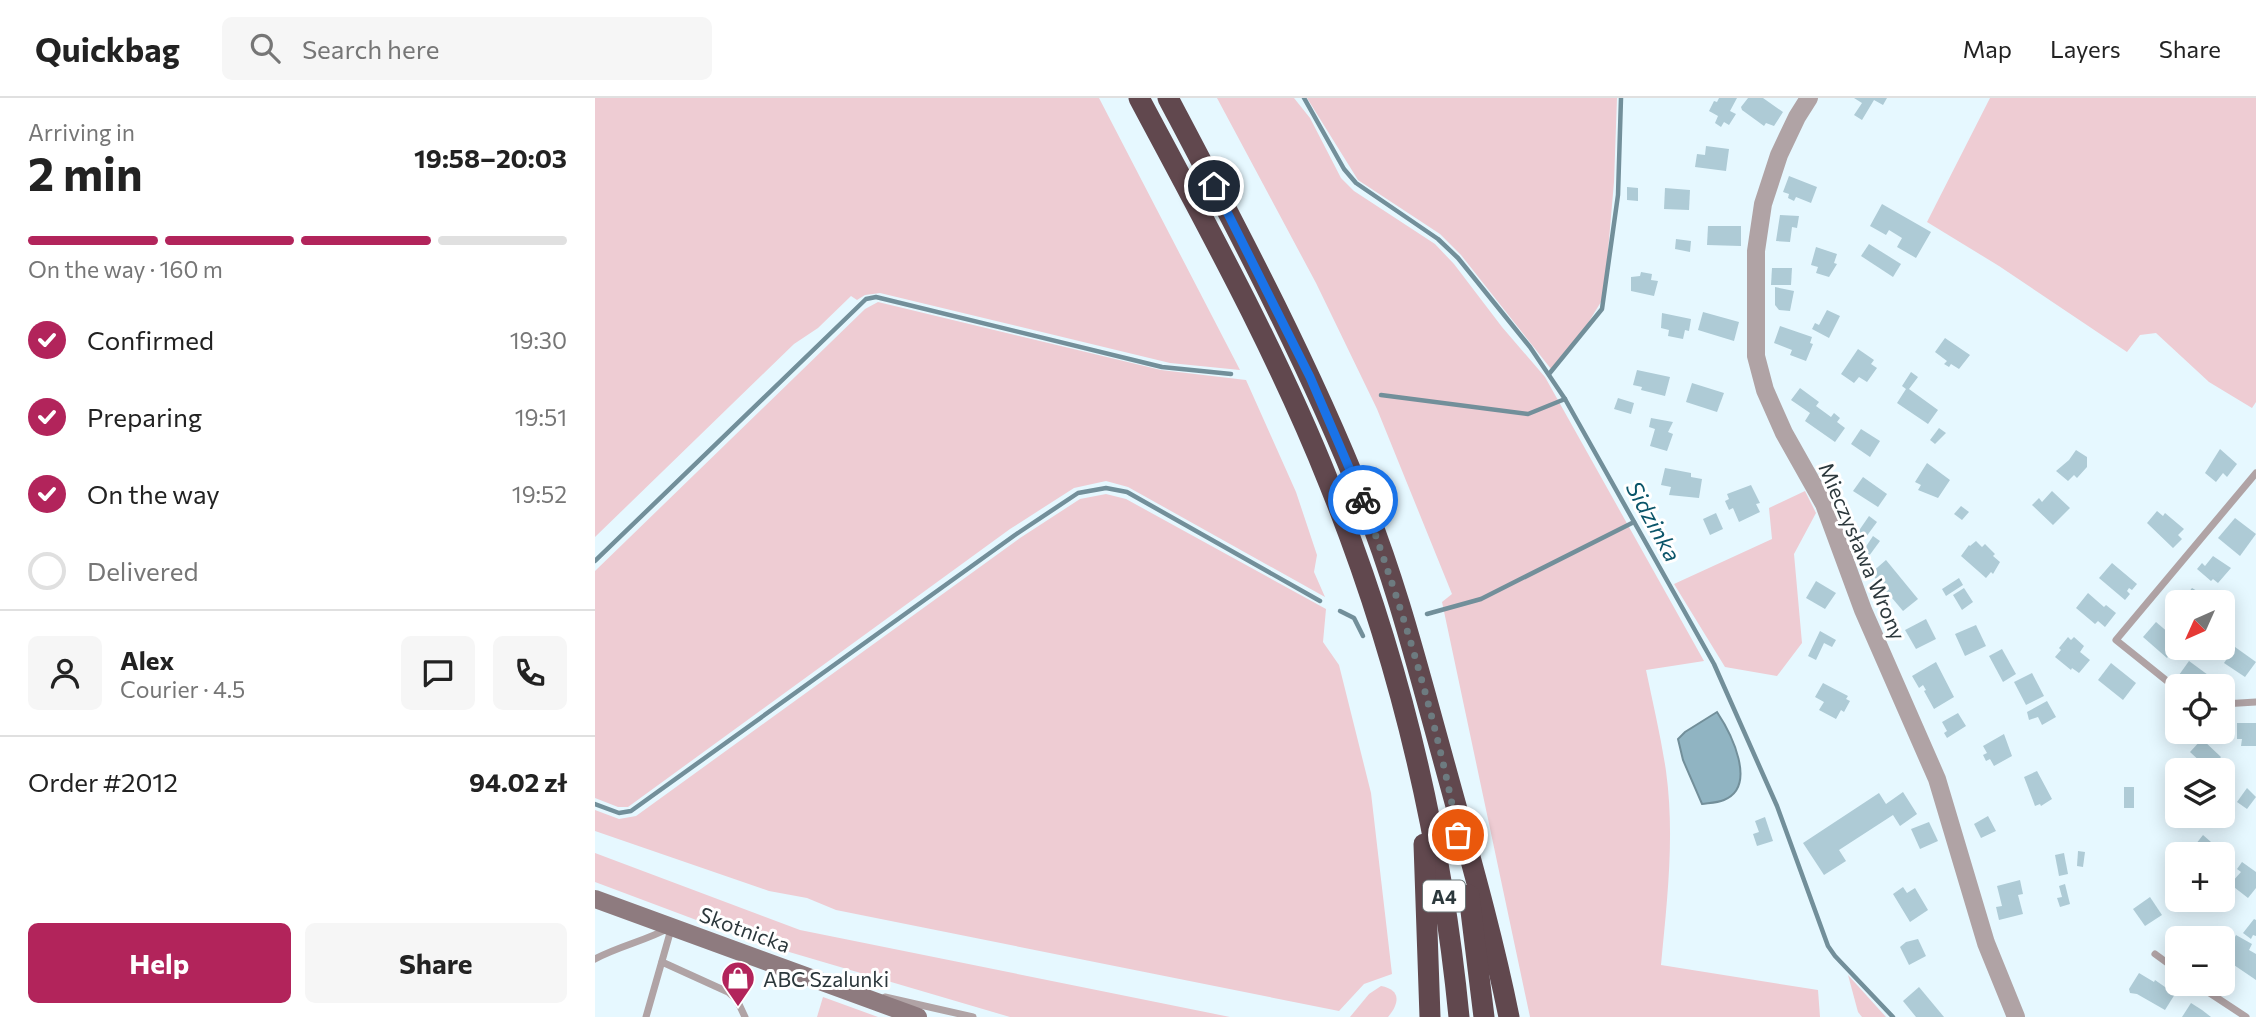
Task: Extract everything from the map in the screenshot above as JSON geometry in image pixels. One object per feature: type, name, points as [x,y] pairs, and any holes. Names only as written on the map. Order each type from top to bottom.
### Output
[{"type":"highway","name":"A4","points":[[1139,98],[1246,302],[1294,401],[1329,482],[1382,631],[1422,776],[1444,894],[1459,1017]]},
{"type":"highway","name":"A4","points":[[1168,98],[1270,293],[1343,451],[1394,585],[1442,755],[1473,925],[1484,1017]]},
{"type":"highway","points":[[1442,755],[1483,901],[1509,1017]]},
{"type":"highway","points":[[1422,776],[1430,1017]]},
{"type":"main road","name":"Skotnicka","points":[[595,899],[918,1017]]},
{"type":"street","name":"Mieczysława Wrony","points":[[1809,98],[1779,155],[1763,204],[1756,251],[1756,355],[1765,390],[1784,433],[1824,504],[1863,610],[1937,779],[1986,943],[2016,1017]]},
{"type":"lane","points":[[2165,679],[2116,640],[2256,473]]},
{"type":"lane","points":[[2235,703],[2256,702]]},
{"type":"lane","points":[[595,959],[611,950],[646,940],[672,926]]},
{"type":"lane","points":[[639,1017],[647,1014],[672,926]]},
{"type":"lane","points":[[2155,954],[2165,961]]},
{"type":"lane","points":[[662,962],[727,992],[737,1000],[745,1017]]},
{"type":"lane","points":[[835,986],[974,1017]]},
{"type":"lane","points":[[2214,996],[2246,1017]]},
{"type":"shaded area","points":[[595,98],[1099,98],[1240,370],[1170,363],[880,293],[865,295],[857,300],[851,296],[818,328],[794,344],[595,537]]},
{"type":"shaded area","points":[[1217,98],[1294,98],[1310,118],[1341,178],[1354,191],[1435,244],[1545,377],[1704,661],[1646,670],[1669,795],[1669,868],[1661,965],[1818,990],[1820,1017],[1530,1017],[1442,602],[1452,594],[1377,409],[1316,283]]},
{"type":"shaded area","points":[[1307,98],[1617,98],[1614,182],[1604,297],[1588,323],[1551,369],[1461,255],[1440,234],[1358,180]]},
{"type":"shaded area","points":[[1990,98],[2256,98],[2256,402],[2252,408],[2209,382],[2156,333],[2140,335],[2127,352],[1999,266],[1927,222]]},
{"type":"shaded area","points":[[878,302],[1161,370],[1246,380],[1296,492],[1317,555],[1314,572],[1325,597],[1128,487],[1106,481],[1074,488],[1010,529],[628,807],[618,807],[595,798],[595,571],[865,309]]},
{"type":"shaded area","points":[[1805,491],[1816,513],[1794,554],[1802,643],[1777,676],[1725,667],[1674,584],[1772,539],[1769,508]]},
{"type":"shaded area","points":[[1106,494],[1126,499],[1326,609],[1323,642],[1339,665],[1371,793],[1392,974],[1364,984],[1339,1011],[836,910],[807,898],[769,891],[595,831],[595,810],[619,819],[636,816],[1020,538],[1080,499]]},
{"type":"shaded area","points":[[595,853],[800,930],[1230,1017],[1010,1017],[755,942],[595,882]]},
{"type":"shaded area","points":[[1848,975],[1886,1017],[1862,1017],[1858,1012]]},
{"type":"shaded area","points":[[1381,986],[1393,991],[1397,998],[1388,1017],[1350,1017],[1369,994]]},
{"type":"shaded area","points":[[823,997],[878,1017],[817,1017]]},
{"type":"water","points":[[1717,712],[1734,745],[1740,772],[1739,783],[1734,793],[1724,800],[1702,804],[1683,760],[1678,739]]},
{"type":"building","points":[[1719,98],[1737,98],[1730,111],[1736,114],[1729,125],[1724,122],[1721,127],[1715,123],[1718,116],[1709,111],[1714,101],[1717,102]]},
{"type":"building","points":[[1748,98],[1763,98],[1783,112],[1774,126],[1766,123],[1764,126],[1742,110],[1741,107]]},
{"type":"building","points":[[1854,98],[1887,98],[1883,105],[1874,100],[1862,120],[1854,115],[1862,103]]},
{"type":"building","points":[[1706,146],[1729,149],[1726,171],[1695,167],[1697,154],[1705,155]]},
{"type":"building","points":[[1789,176],[1817,187],[1811,203],[1796,197],[1794,201],[1788,198],[1789,194],[1783,192]]},
{"type":"building","points":[[1627,187],[1638,188],[1638,201],[1627,200]]},
{"type":"building","points":[[1665,188],[1690,190],[1689,210],[1664,209]]},
{"type":"building","points":[[1882,204],[1931,232],[1916,258],[1897,247],[1902,238],[1889,230],[1886,235],[1870,226]]},
{"type":"building","points":[[1780,215],[1799,216],[1797,228],[1792,227],[1790,242],[1776,241]]},
{"type":"building","points":[[1708,226],[1741,226],[1741,246],[1707,245]]},
{"type":"building","points":[[1676,239],[1691,241],[1690,252],[1675,249]]},
{"type":"building","points":[[1869,244],[1901,264],[1893,277],[1861,256]]},
{"type":"building","points":[[1816,247],[1837,254],[1834,263],[1837,264],[1829,277],[1816,273],[1818,267],[1811,265]]},
{"type":"building","points":[[1772,268],[1792,268],[1791,285],[1771,285]]},
{"type":"building","points":[[1641,272],[1652,274],[1651,280],[1658,281],[1654,296],[1631,291],[1631,277],[1640,276]]},
{"type":"building","points":[[1775,287],[1794,291],[1790,311],[1779,310],[1775,305]]},
{"type":"building","points":[[1827,310],[1840,316],[1829,338],[1812,329],[1815,323],[1819,325]]},
{"type":"building","points":[[1703,312],[1739,322],[1734,341],[1698,330]]},
{"type":"building","points":[[1662,313],[1691,319],[1689,331],[1685,330],[1683,339],[1668,336],[1669,330],[1661,328]]},
{"type":"building","points":[[1780,326],[1812,337],[1810,343],[1813,344],[1806,361],[1790,355],[1792,350],[1774,343]]},
{"type":"building","points":[[1945,338],[1970,355],[1959,369],[1951,364],[1949,367],[1944,364],[1947,361],[1935,352]]},
{"type":"building","points":[[1858,349],[1874,360],[1871,364],[1877,368],[1867,382],[1859,377],[1854,383],[1841,374]]},
{"type":"building","points":[[1637,370],[1670,377],[1665,396],[1641,390],[1642,387],[1633,385]]},
{"type":"building","points":[[1911,372],[1918,377],[1909,389],[1938,410],[1928,424],[1897,403],[1906,389],[1902,386]]},
{"type":"building","points":[[1692,383],[1724,393],[1717,412],[1686,402]]},
{"type":"building","points":[[1800,388],[1819,402],[1816,406],[1831,417],[1834,413],[1840,418],[1837,422],[1845,428],[1835,442],[1805,421],[1810,413],[1791,400]]},
{"type":"building","points":[[1618,398],[1634,403],[1631,414],[1614,409]]},
{"type":"building","points":[[1651,418],[1673,422],[1668,432],[1673,434],[1667,451],[1650,446],[1655,429],[1649,427]]},
{"type":"building","points":[[1939,428],[1946,433],[1935,444],[1930,440]]},
{"type":"building","points":[[1861,429],[1880,441],[1870,457],[1851,444]]},
{"type":"building","points":[[2220,449],[2237,464],[2227,477],[2223,473],[2216,482],[2205,473]]},
{"type":"building","points":[[2076,450],[2087,457],[2087,467],[2077,478],[2074,475],[2068,481],[2056,471]]},
{"type":"building","points":[[1927,463],[1950,480],[1938,498],[1918,490],[1921,485],[1915,482]]},
{"type":"building","points":[[1665,468],[1691,473],[1691,477],[1702,479],[1699,498],[1669,495],[1671,487],[1661,485]]},
{"type":"building","points":[[1863,477],[1887,494],[1878,507],[1853,491]]},
{"type":"building","points":[[1751,485],[1760,503],[1756,504],[1760,512],[1739,522],[1733,508],[1729,510],[1725,501],[1729,499],[1727,494]]},
{"type":"building","points":[[2052,491],[2070,508],[2053,525],[2032,505],[2039,498],[2042,502]]},
{"type":"building","points":[[1961,506],[1969,512],[1962,520],[1954,514]]},
{"type":"building","points":[[2157,511],[2163,516],[2165,513],[2184,529],[2178,535],[2182,539],[2173,548],[2147,523]]},
{"type":"building","points":[[1716,513],[1723,529],[1710,535],[1703,519]]},
{"type":"building","points":[[1869,516],[1877,522],[1866,537],[1858,532]]},
{"type":"building","points":[[2235,518],[2256,534],[2240,556],[2218,538]]},
{"type":"building","points":[[1873,536],[1880,541],[1869,556],[1863,551]]},
{"type":"building","points":[[1976,541],[1982,547],[1985,544],[2000,562],[1993,574],[1991,572],[1986,578],[1961,556],[1969,545]]},
{"type":"building","points":[[2213,556],[2231,568],[2218,583],[2213,579],[2211,581],[2197,569],[2202,563],[2205,566]]},
{"type":"building","points":[[1886,560],[1918,599],[1903,611],[1871,573]]},
{"type":"building","points":[[2112,563],[2137,584],[2132,590],[2129,588],[2127,591],[2130,594],[2125,600],[2099,578]]},
{"type":"building","points":[[1959,578],[1963,585],[1946,596],[1942,589]]},
{"type":"building","points":[[1816,581],[1836,593],[1825,609],[1806,598]]},
{"type":"building","points":[[1964,588],[1973,602],[1962,610],[1953,595]]},
{"type":"building","points":[[2088,593],[2116,613],[2105,627],[2098,621],[2095,624],[2076,608]]},
{"type":"building","points":[[1926,619],[1936,639],[1916,649],[1905,630]]},
{"type":"building","points":[[2156,622],[2165,630],[2165,656],[2143,637]]},
{"type":"building","points":[[1976,625],[1986,646],[1965,656],[1955,634]]},
{"type":"building","points":[[1820,631],[1836,640],[1832,647],[1824,643],[1816,660],[1808,656]]},
{"type":"building","points":[[2068,637],[2071,640],[2074,637],[2084,646],[2080,652],[2090,660],[2079,673],[2055,657]]},
{"type":"building","points":[[2235,647],[2256,662],[2245,677],[2224,663],[2226,660],[2235,660]]},
{"type":"building","points":[[2002,649],[2016,674],[2003,682],[1989,656]]},
{"type":"building","points":[[2189,661],[2207,674],[2180,674]]},
{"type":"building","points":[[1936,662],[1954,697],[1934,709],[1923,685],[1919,688],[1912,676]]},
{"type":"building","points":[[2111,663],[2136,683],[2123,700],[2098,680]]},
{"type":"building","points":[[2032,673],[2044,696],[2026,705],[2014,682]]},
{"type":"building","points":[[1823,683],[1848,696],[1846,699],[1850,701],[1836,719],[1819,710],[1824,702],[1815,697]]},
{"type":"building","points":[[2047,701],[2056,717],[2042,725],[2038,717],[2029,720],[2027,712]]},
{"type":"building","points":[[1958,713],[1966,726],[1947,738],[1942,722]]},
{"type":"building","points":[[2237,723],[2256,723],[2256,746],[2241,746],[2242,739],[2237,739]]},
{"type":"building","points":[[2004,734],[2012,756],[1994,766],[1990,759],[1986,761],[1983,755],[1987,753],[1983,746]]},
{"type":"building","points":[[2197,744],[2207,744],[2221,757],[2196,758],[2190,752]]},
{"type":"building","points":[[2037,771],[2052,799],[2041,806],[2035,806],[2024,777]]},
{"type":"building","points":[[2124,787],[2134,787],[2134,808],[2124,808]]},
{"type":"building","points":[[2247,788],[2256,797],[2247,809],[2237,802]]},
{"type":"building","points":[[1903,792],[1917,814],[1900,826],[1893,815],[1839,850],[1846,861],[1824,875],[1803,843],[1879,793],[1886,804]]},
{"type":"building","points":[[1988,816],[1996,831],[1981,838],[1974,824]]},
{"type":"building","points":[[1765,817],[1773,841],[1757,846],[1753,834],[1759,832],[1755,821]]},
{"type":"building","points":[[1929,822],[1938,841],[1920,849],[1911,829]]},
{"type":"building","points":[[2203,835],[2211,842],[2197,842]]},
{"type":"building","points":[[2078,851],[2085,852],[2083,867],[2077,866]]},
{"type":"building","points":[[2064,853],[2068,874],[2059,876],[2055,855]]},
{"type":"building","points":[[2242,862],[2256,872],[2256,888],[2248,898],[2235,888],[2235,879],[2241,872],[2237,869]]},
{"type":"building","points":[[2020,880],[2023,894],[2018,895],[2023,914],[1999,920],[1996,907],[2002,906],[1997,886]]},
{"type":"building","points":[[2065,884],[2070,904],[2060,907],[2057,898],[2062,897],[2059,886]]},
{"type":"building","points":[[1903,887],[1907,893],[1915,888],[1928,910],[1910,922],[1893,894]]},
{"type":"building","points":[[2150,897],[2162,915],[2145,926],[2133,909]]},
{"type":"building","points":[[2254,919],[2256,936],[2253,935],[2251,939],[2243,933]]},
{"type":"building","points":[[2236,935],[2252,944],[2249,950],[2256,954],[2256,980],[2235,966]]},
{"type":"building","points":[[1918,939],[1926,956],[1909,965],[1900,947],[1906,942]]},
{"type":"building","points":[[2139,973],[2165,987],[2165,996],[2174,996],[2165,1010],[2137,994],[2130,993],[2129,989]]},
{"type":"building","points":[[1919,987],[1944,1017],[1916,1017],[1903,1001]]},
{"type":"building","points":[[2191,1003],[2202,1010],[2211,1017],[2182,1017]]},
{"type":"waterway","name":"Sidzinka","points":[[1304,98],[1344,169],[1356,183],[1438,239],[1458,258],[1530,347],[1565,399],[1714,664],[1777,806],[1828,946],[1893,1017]]},
{"type":"waterway","points":[[1549,374],[1602,309],[1618,195],[1621,98]]},
{"type":"waterway","points":[[595,561],[866,299],[876,297],[1162,367],[1231,374]]},
{"type":"waterway","points":[[1381,395],[1528,414],[1565,399]]},
{"type":"waterway","points":[[595,804],[619,813],[631,811],[1015,535],[1078,493],[1106,488],[1127,492],[1320,601]]},
{"type":"waterway","points":[[1427,614],[1481,599],[1634,522]]},
{"type":"waterway","points":[[1340,611],[1354,618],[1363,636]]},
{"type":"way so far","points":[[1363,500],[1394,585],[1418,665],[1442,755],[1458,835]]},
{"type":"place","name":"ABC Szalunki","points":[[738,1008]]},
{"type":"route","points":[[1214,186],[1310,377],[1363,500]]}]
